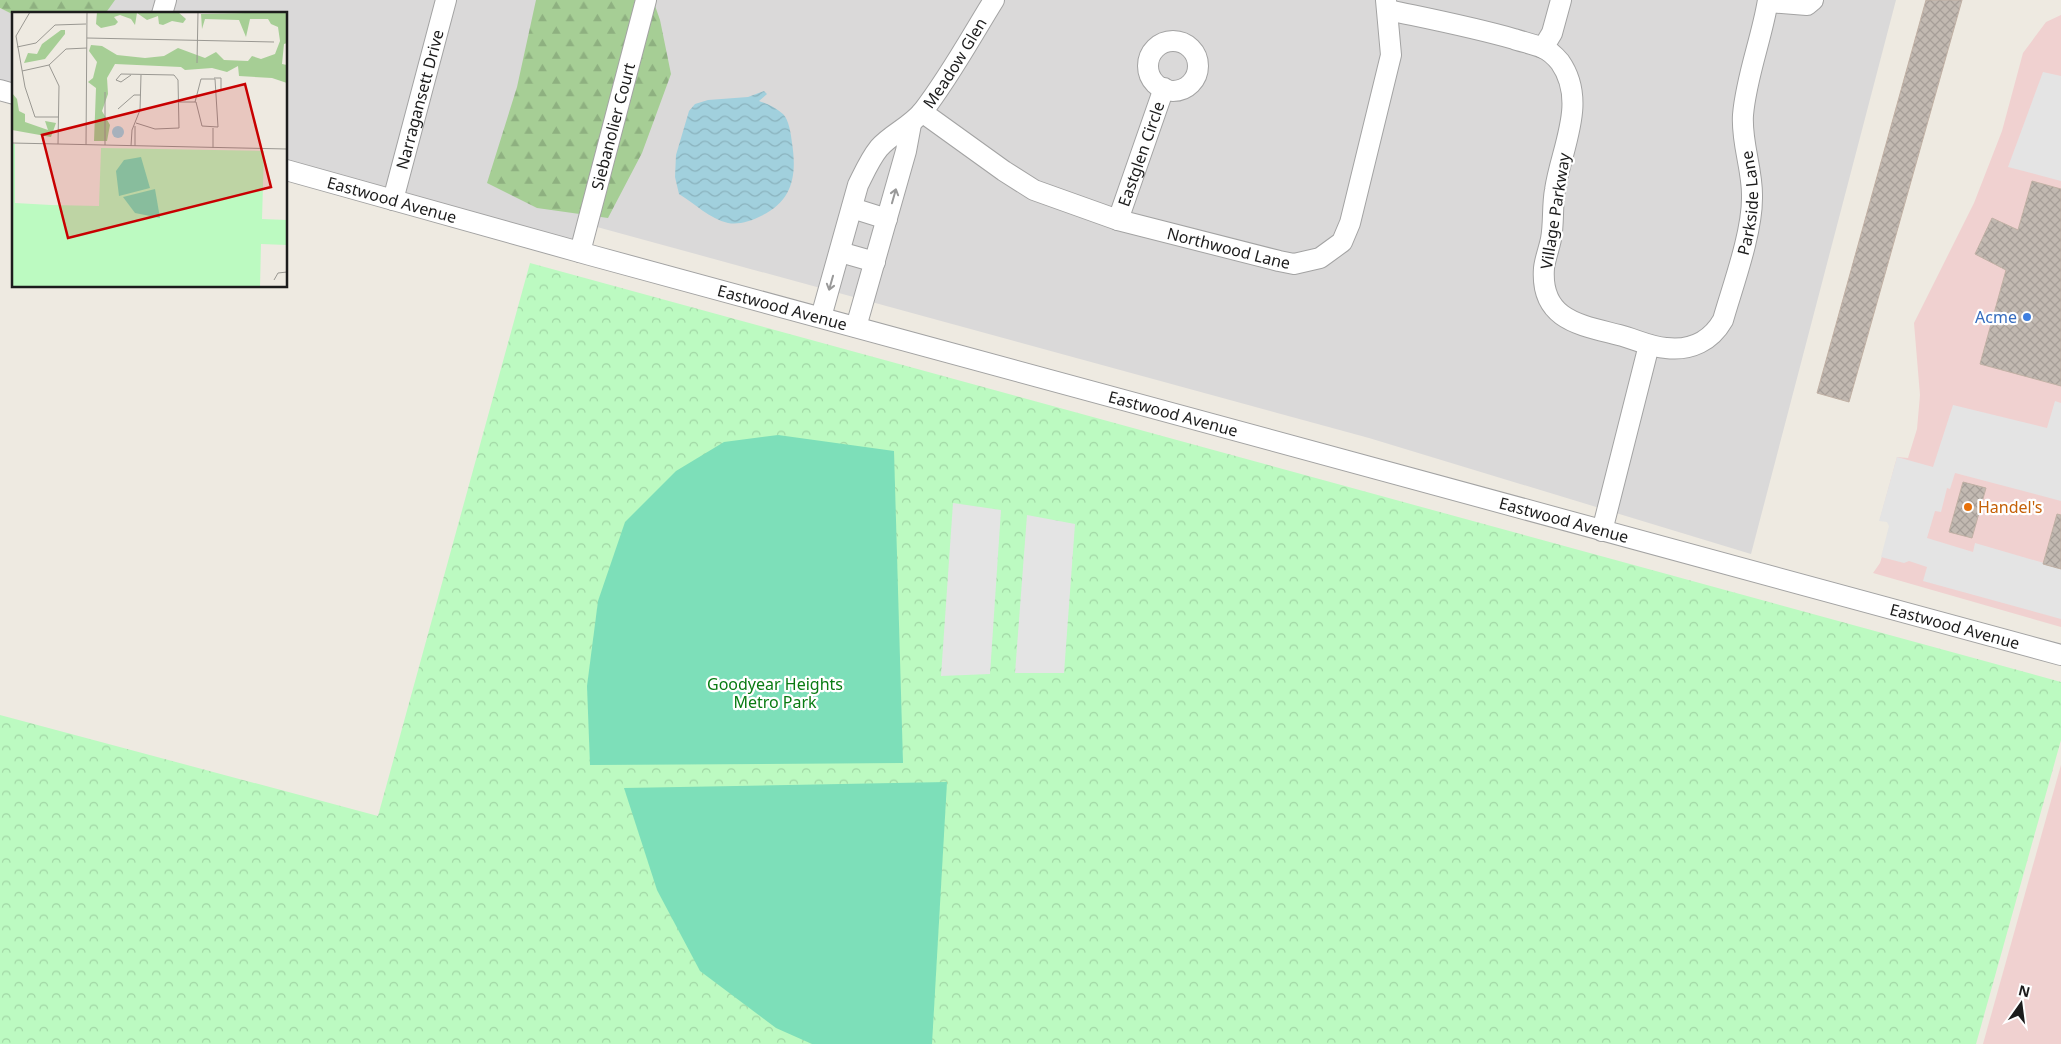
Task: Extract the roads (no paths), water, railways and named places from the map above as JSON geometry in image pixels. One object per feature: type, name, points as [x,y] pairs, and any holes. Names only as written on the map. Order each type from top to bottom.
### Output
[{"type":"street","name":"Narragansett Drive","points":[[393,200],[446,0]]},
{"type":"street","name":"Siebanolier Court","points":[[580,252],[646,0]]},
{"type":"street","name":"Meadow Glen","points":[[821,317],[861,179],[880,147],[917,118],[949,75],[994,0]]},
{"type":"street","points":[[1543,48],[1552,33],[1561,0]]},
{"type":"street","points":[[1768,1],[1807,5],[1813,0]]},
{"type":"street","name":"Parkside Lane","points":[[1649,345],[1675,349],[1693,346],[1711,337],[1723,320],[1748,228],[1752,201],[1752,186],[1744,140],[1743,114],[1768,1]]},
{"type":"street","name":"Northwood Lane","points":[[917,118],[1034,190],[1118,220],[1294,264],[1320,258],[1342,242],[1350,223],[1391,55],[1387,5]]},
{"type":"street","name":"Village Parkway","points":[[1387,5],[1543,48],[1560,63],[1566,74],[1574,100],[1574,111],[1558,169],[1554,192],[1552,236],[1544,268],[1545,288],[1548,298],[1559,314],[1567,320],[1588,328],[1649,345]]},
{"type":"street","name":"Eastglen Circle","points":[[1118,220],[1164,88]]},
{"type":"street","name":"Meadow Glen","points":[[856,327],[917,118]]},
{"type":"street","name":"Eastwood Avenue","points":[[288,171],[580,252],[2061,655]]},
{"type":"street","points":[[852,208],[887,219]]},
{"type":"street","points":[[840,252],[875,262]]},
{"type":"street","points":[[1602,531],[1649,345]]},
{"type":"water","points":[[764,91],[767,94],[759,101],[772,106],[783,114],[789,127],[794,166],[790,186],[780,203],[761,216],[749,221],[736,223],[721,221],[679,194],[675,177],[676,155],[689,111],[695,104],[708,100],[748,97]]},
{"type":"place","name":"Acme","points":[[2027,317]]},
{"type":"place","name":"Handel's","points":[[1968,507]]},
{"type":"park label","name":"Goodyear Heights Metro Park","points":[[775,693]]}]
